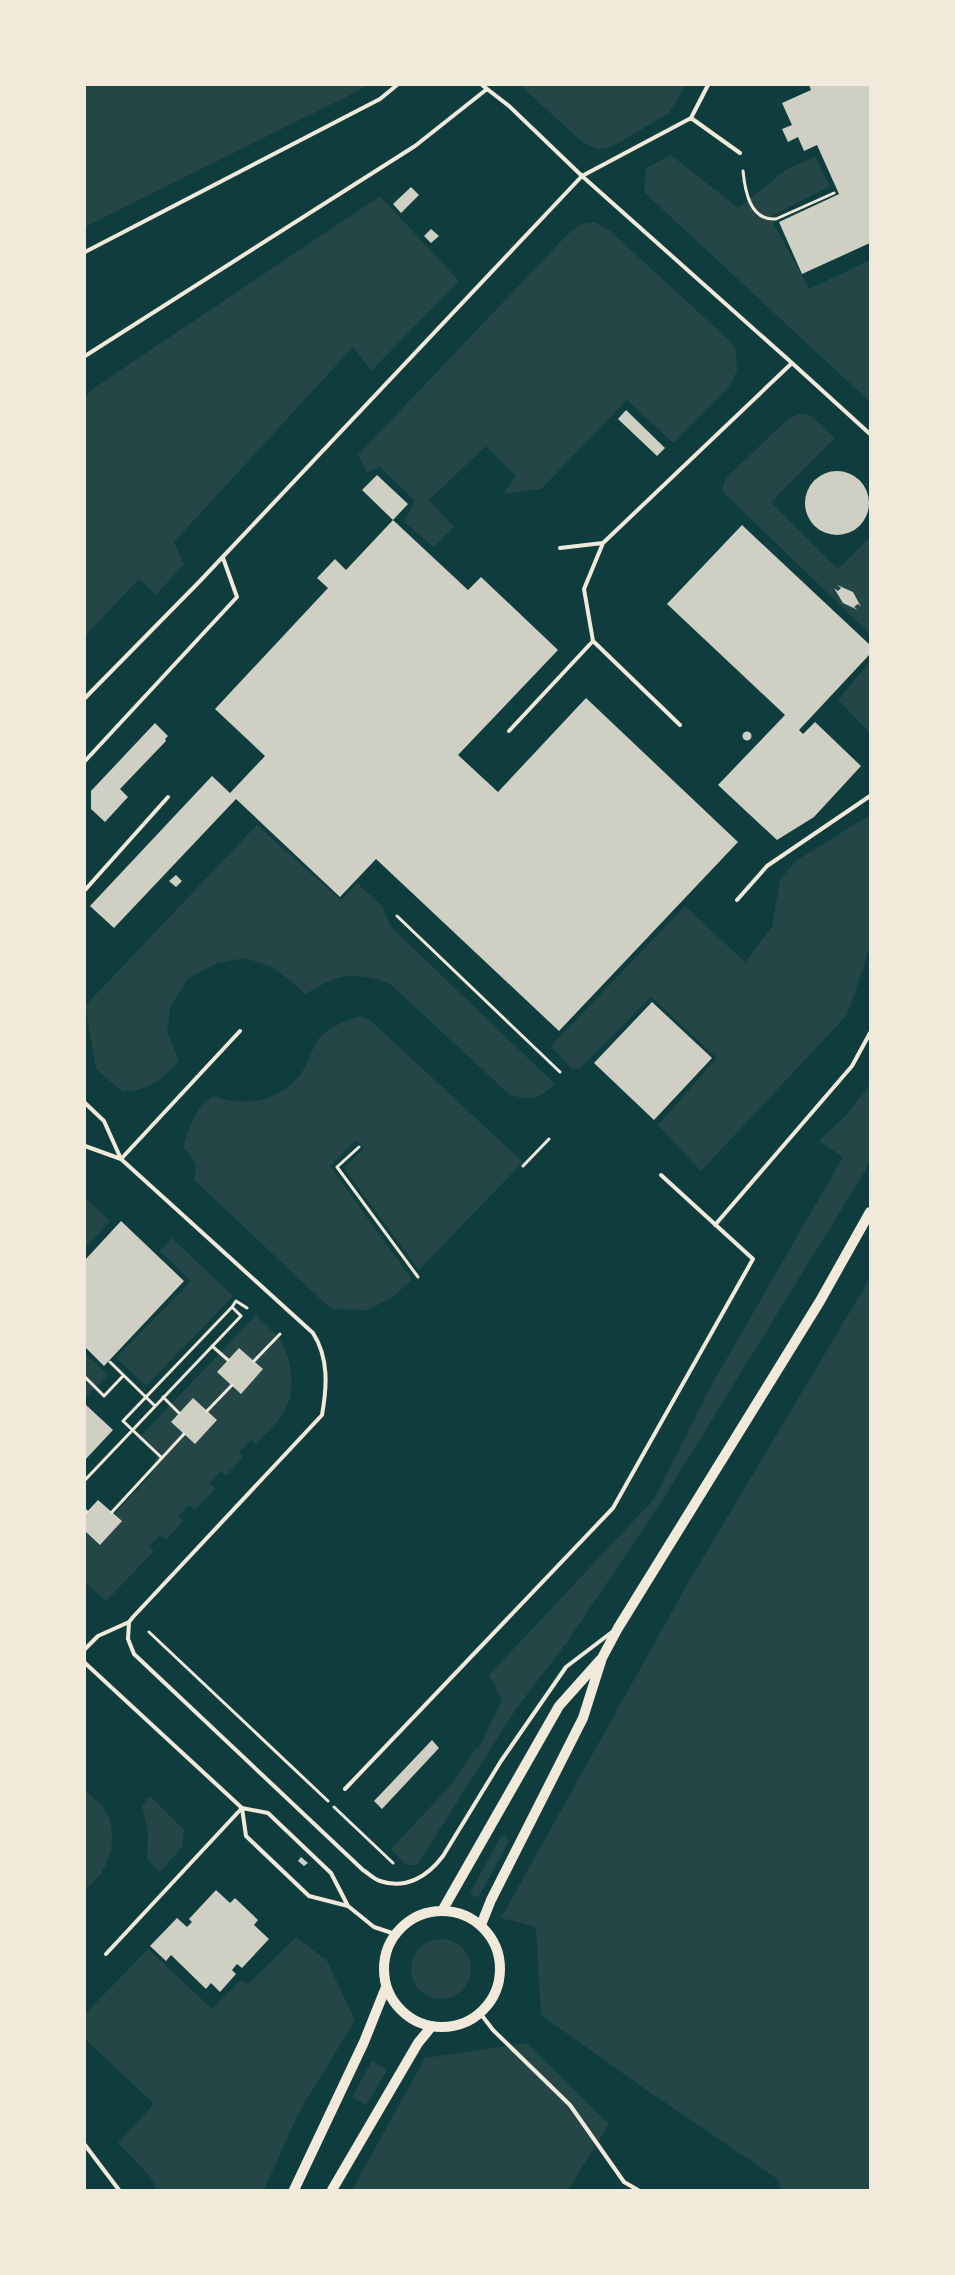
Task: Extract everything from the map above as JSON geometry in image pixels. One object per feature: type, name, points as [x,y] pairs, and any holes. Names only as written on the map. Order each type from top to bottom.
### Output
[{"type":"main road","points":[[480,1925],[583,1718],[602,1658],[618,1628],[820,1301],[870,1212]]},
{"type":"main road","points":[[442,1911],[559,1706],[602,1658]]},
{"type":"main road","points":[[442,1911],[462,1915],[480,1925],[491,1938],[498,1953],[500,1970],[498,1985],[490,2001],[480,2013],[465,2022],[449,2027],[432,2026],[417,2021],[403,2013],[393,2001],[386,1987],[383,1968],[386,1951],[395,1934],[408,1922],[424,1914],[442,1911]]},
{"type":"main road","points":[[294,2190],[364,2042],[386,1987]]},
{"type":"main road","points":[[332,2190],[418,2043],[432,2026]]},
{"type":"lane","points":[[85,252],[380,99],[397,85]]},
{"type":"lane","points":[[482,85],[509,106],[582,176],[870,434]]},
{"type":"lane","points":[[85,698],[222,558],[582,176],[692,118],[708,85]]},
{"type":"lane","points":[[85,356],[415,146],[488,89]]},
{"type":"lane","points":[[692,118],[740,153]]},
{"type":"lane","points":[[680,725],[594,641],[584,589],[603,543],[792,363]]},
{"type":"lane","points":[[560,548],[603,543]]},
{"type":"lane","points":[[85,761],[237,597],[222,558]]},
{"type":"lane","points":[[509,731],[594,641]]},
{"type":"lane","points":[[737,900],[767,866],[870,796]]},
{"type":"lane","points":[[85,890],[168,797]]},
{"type":"lane","points":[[122,1159],[240,1031]]},
{"type":"lane","points":[[715,1225],[852,1066],[870,1033]]},
{"type":"lane","points":[[85,1103],[104,1121],[122,1159],[313,1333],[321,1346],[326,1394],[322,1415],[129,1622],[98,1636],[85,1649]]},
{"type":"lane","points":[[85,1146],[122,1159]]},
{"type":"lane","points":[[345,1789],[613,1508],[753,1259],[661,1175]]},
{"type":"lane","points":[[129,1622],[128,1640],[134,1654],[363,1870],[380,1881],[399,1883],[416,1881],[432,1870],[444,1856],[501,1761],[566,1667],[618,1628]]},
{"type":"lane","points":[[85,1663],[242,1808],[268,1813],[331,1873],[348,1906],[374,1927],[395,1934]]},
{"type":"lane","points":[[242,1808],[246,1836],[309,1896],[348,1906]]},
{"type":"lane","points":[[106,1954],[242,1808]]},
{"type":"lane","points":[[480,2013],[493,2030],[570,2105],[624,2182],[638,2190]]},
{"type":"lane","points":[[85,2145],[119,2190]]},
{"type":"path","points":[[746,196],[757,212],[770,219],[776,219],[834,193]]},
{"type":"path","points":[[397,916],[560,1072]]},
{"type":"path","points":[[523,1166],[549,1138]]},
{"type":"path","points":[[359,1147],[337,1167],[418,1277]]},
{"type":"path","points":[[162,1458],[123,1421],[236,1301],[247,1308]]},
{"type":"path","points":[[85,1480],[241,1316],[232,1307]]},
{"type":"path","points":[[254,1361],[280,1334]]},
{"type":"path","points":[[212,1346],[228,1360]]},
{"type":"path","points":[[110,1362],[155,1406]]},
{"type":"path","points":[[85,1377],[104,1396],[123,1376]]},
{"type":"path","points":[[207,1411],[232,1385]]},
{"type":"path","points":[[163,1397],[180,1413]]},
{"type":"path","points":[[112,1512],[184,1434]]},
{"type":"path","points":[[144,1627],[396,1866]]},
{"type":"shaded area","points":[[85,85],[366,85],[356,92],[85,227]]},
{"type":"shaded area","points":[[520,85],[682,85],[684,89],[668,114],[611,147],[597,149],[581,141]]},
{"type":"shaded area","points":[[671,155],[738,208],[787,169],[815,157],[830,186],[770,217],[809,289],[870,260],[870,402],[644,192],[646,168]]},
{"type":"shaded area","points":[[380,196],[459,281],[371,371],[353,347],[174,542],[184,564],[156,595],[139,579],[85,636],[85,397],[94,388]]},
{"type":"shaded area","points":[[595,222],[609,230],[731,342],[736,351],[737,370],[731,385],[673,443],[627,400],[541,489],[503,494],[516,476],[486,446],[429,500],[454,527],[434,547],[404,522],[415,501],[380,467],[367,473],[358,455],[568,234],[581,224]]},
{"type":"shaded area","points":[[799,414],[810,415],[835,438],[771,502],[838,569],[870,537],[870,634],[722,491],[725,479],[788,419]]},
{"type":"shaded area","points":[[870,661],[870,733],[838,700]]},
{"type":"shaded area","points":[[870,815],[870,947],[847,1015],[701,1171],[658,1125],[717,1058],[651,997],[579,1069],[571,1068],[551,1046],[685,906],[745,962],[772,927],[780,880],[794,862]]},
{"type":"shaded area","points":[[257,825],[341,900],[357,883],[383,907],[390,926],[555,1084],[539,1096],[524,1098],[510,1095],[390,984],[366,977],[347,976],[338,978],[306,994],[273,967],[245,958],[217,963],[187,979],[171,1006],[167,1031],[179,1061],[161,1079],[140,1089],[123,1092],[96,1069],[85,1006]]},
{"type":"shaded area","points":[[360,1016],[370,1020],[523,1162],[419,1270],[344,1168],[364,1148],[356,1140],[330,1166],[412,1280],[390,1299],[367,1310],[331,1309],[193,1179],[196,1169],[195,1162],[183,1148],[190,1126],[206,1101],[213,1096],[237,1102],[250,1102],[262,1100],[284,1090],[302,1072],[322,1035],[335,1026]]},
{"type":"shaded area","points":[[870,1085],[870,1159],[865,1171],[660,1504],[567,1642],[516,1709],[417,1865],[406,1865],[391,1849],[452,1784],[475,1749],[479,1748],[502,1700],[489,1675],[654,1499],[711,1386],[843,1157],[819,1141],[847,1114]]},
{"type":"shaded area","points":[[85,1198],[110,1221],[85,1248]]},
{"type":"shaded area","points":[[172,1238],[233,1296],[146,1386],[116,1358],[191,1281],[160,1251]]},
{"type":"shaded area","points":[[870,1278],[870,2190],[780,2190],[779,2180],[645,2089],[541,2015],[536,1927],[501,1918],[688,1583]]},
{"type":"shaded area","points":[[256,1315],[278,1337],[288,1358],[292,1378],[287,1407],[276,1423],[256,1444],[251,1440],[239,1452],[243,1457],[226,1476],[221,1471],[210,1483],[215,1489],[195,1510],[189,1505],[178,1516],[183,1521],[166,1540],[160,1535],[149,1547],[154,1551],[106,1601],[85,1582],[85,1514],[98,1500],[114,1514],[152,1474],[157,1455],[138,1439]]},
{"type":"shaded area","points":[[85,1353],[108,1375],[85,1398]]},
{"type":"shaded area","points":[[85,1791],[107,1813],[112,1833],[112,1844],[106,1865],[85,1889]]},
{"type":"shaded area","points":[[150,1796],[184,1830],[182,1847],[160,1872],[147,1859],[148,1832],[142,1806]]},
{"type":"shaded area","points":[[506,1834],[509,1841],[478,1898],[470,1893],[501,1836]]},
{"type":"shaded area","points":[[296,1937],[327,1961],[355,2020],[298,2114],[264,2190],[157,2190],[150,2176],[118,2143],[154,2104],[85,2039],[85,2014],[148,1949],[212,2009],[241,1980],[247,1985]]},
{"type":"shaded area","points":[[441,1939],[457,1944],[462,1948],[466,1953],[471,1969],[466,1985],[462,1990],[457,1994],[441,1999],[425,1994],[420,1990],[416,1985],[411,1969],[416,1953],[420,1948],[425,1944]]},
{"type":"shaded area","points":[[527,2043],[609,2124],[568,2190],[352,2190],[425,2058]]},
{"type":"shaded area","points":[[372,2061],[387,2070],[366,2105],[352,2097]]},
{"type":"building","points":[[809,85],[870,85],[870,243],[802,274],[779,222],[839,194],[817,145],[804,151],[798,137],[788,142],[782,129],[792,125],[782,103],[811,90]]},
{"type":"building","points":[[411,187],[419,195],[401,213],[393,204]]},
{"type":"building","points":[[431,229],[439,236],[431,243],[424,236]]},
{"type":"building","points":[[626,410],[665,448],[657,456],[618,419]]},
{"type":"building","points":[[837,471],[849,473],[860,480],[867,491],[869,503],[867,515],[860,526],[849,533],[837,535],[825,533],[814,526],[807,515],[805,503],[807,491],[814,480],[825,473]]},
{"type":"building","points":[[377,475],[408,504],[393,520],[362,490]]},
{"type":"building","points":[[393,520],[468,590],[481,577],[558,650],[458,755],[498,792],[586,698],[738,842],[559,1031],[376,859],[340,897],[236,799],[114,928],[90,906],[212,776],[230,793],[265,756],[215,709],[328,588],[317,578],[335,559],[346,570]]},
{"type":"building","points":[[742,525],[870,645],[870,654],[799,730],[803,734],[815,722],[861,766],[814,817],[777,840],[718,785],[785,715],[667,604]]},
{"type":"building","points":[[837,585],[853,592],[861,607],[858,604],[854,607],[858,610],[843,603],[834,588],[838,591],[841,588]]},
{"type":"building","points":[[155,723],[168,736],[165,739],[166,741],[120,789],[128,797],[105,822],[91,809],[91,791]]},
{"type":"building","points":[[747,731],[752,736],[747,741],[742,736]]},
{"type":"building","points":[[176,875],[182,881],[176,887],[169,881]]},
{"type":"building","points":[[652,1002],[712,1058],[654,1120],[594,1063]]},
{"type":"building","points":[[121,1221],[184,1281],[104,1366],[85,1347],[85,1260]]},
{"type":"building","points":[[239,1348],[263,1369],[241,1394],[217,1372]]},
{"type":"building","points":[[193,1398],[217,1420],[195,1444],[171,1422]]},
{"type":"building","points":[[85,1404],[113,1430],[85,1460]]},
{"type":"building","points":[[98,1500],[122,1521],[100,1545],[85,1531],[85,1514]]},
{"type":"building","points":[[432,1740],[439,1748],[382,1809],[374,1801]]},
{"type":"building","points":[[301,1857],[308,1863],[304,1866],[298,1861]]},
{"type":"building","points":[[216,1890],[230,1903],[235,1898],[258,1920],[254,1925],[269,1939],[242,1968],[237,1964],[232,1970],[236,1974],[220,1992],[211,1983],[206,1989],[171,1955],[166,1961],[150,1946],[177,1918],[187,1927],[192,1922],[189,1919]]}]
